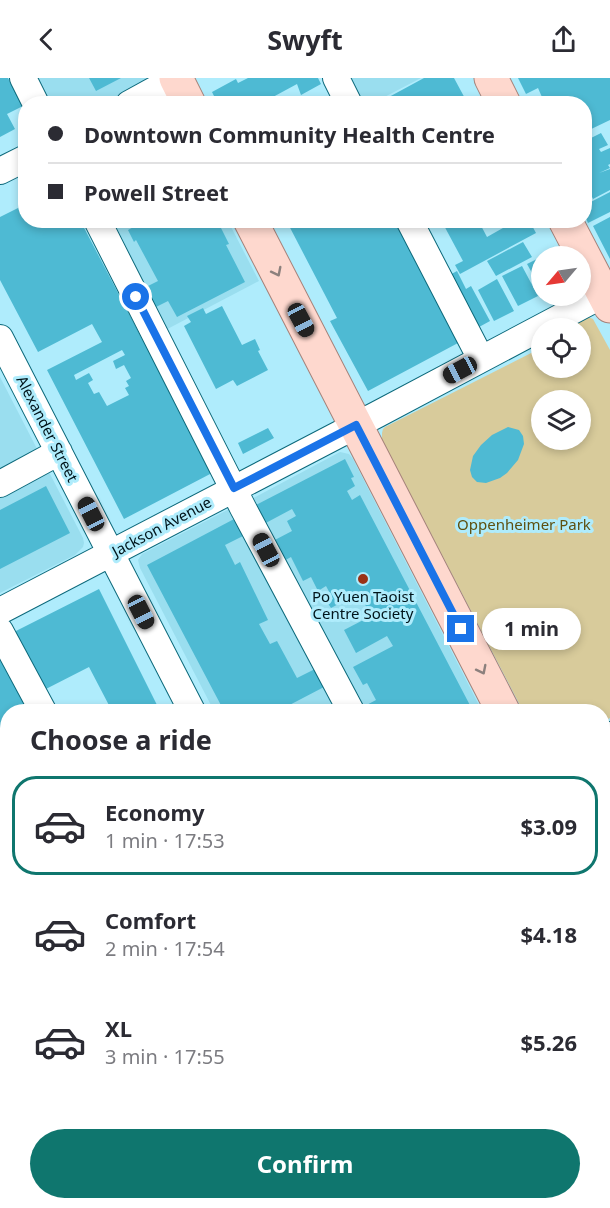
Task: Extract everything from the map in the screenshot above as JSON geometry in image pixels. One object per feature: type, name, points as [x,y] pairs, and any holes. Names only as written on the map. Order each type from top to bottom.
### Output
[{"type":"main road","points":[[176,78],[185,96]]},
{"type":"main road","points":[[491,78],[500,96]]},
{"type":"main road","points":[[254,228],[499,704]]},
{"type":"main road","points":[[569,228],[608,297]]},
{"type":"street","points":[[23,78],[32,96]]},
{"type":"street","points":[[143,96],[176,78]]},
{"type":"street","points":[[336,78],[345,96]]},
{"type":"street","points":[[0,171],[18,162]]},
{"type":"street","points":[[101,228],[243,508],[347,704]]},
{"type":"street","points":[[413,228],[481,359]]},
{"type":"street","name":"Jackson Avenue","points":[[0,611],[481,359],[608,297]]},
{"type":"street","name":"Alexander Street","points":[[0,338],[188,704]]},
{"type":"street","points":[[0,484],[59,452]]},
{"type":"street","points":[[0,631],[39,704]]},
{"type":"shaded area","points":[[28,78],[148,78],[117,96],[38,96]]},
{"type":"shaded area","points":[[336,78],[421,78],[386,96],[345,96]]},
{"type":"shaded area","points":[[101,228],[232,228],[259,281],[156,335]]},
{"type":"shaded area","points":[[0,377],[84,543],[75,555],[0,593]]},
{"type":"shaded area","points":[[340,452],[349,454],[478,704],[210,704],[140,568],[138,560],[142,554]]},
{"type":"green space","name":"Oppenheimer Park","points":[[591,318],[593,319],[610,350],[610,704],[519,704],[382,440],[383,429],[531,353],[531,378],[591,378]]},
{"type":"building","points":[[0,78],[8,78],[18,97],[18,108],[7,114],[15,129],[0,137]]},
{"type":"building","points":[[89,78],[121,78],[96,91]]},
{"type":"building","points":[[248,78],[318,78],[321,84],[301,95],[297,84],[275,96],[214,96],[212,92],[236,79],[238,83]]},
{"type":"building","points":[[424,78],[454,78],[464,96],[391,96]]},
{"type":"building","points":[[518,78],[610,78],[610,120],[592,129],[592,96],[542,96],[538,88],[526,94]]},
{"type":"building","points":[[601,133],[608,145],[599,149],[601,152],[610,148],[610,164],[608,165],[610,168],[599,173],[610,169],[610,190],[593,199],[592,138]]},
{"type":"building","points":[[610,192],[610,212],[592,221],[592,201]]},
{"type":"building","points":[[18,208],[18,228],[84,228],[212,473],[124,519],[47,370],[102,342],[92,324],[38,352],[0,280],[0,217]],"holes":[[[122,350],[125,355],[113,361],[116,369],[124,365],[131,378],[126,381],[129,386],[125,388],[129,395],[107,406],[99,392],[94,394],[88,383],[93,380],[89,373],[76,380],[74,375]]]},
{"type":"building","points":[[610,217],[610,259],[593,226]]},
{"type":"building","points":[[132,228],[221,228],[229,244],[226,245],[245,282],[177,317],[168,301],[150,310],[140,290],[158,281],[136,240],[134,242],[128,230]]},
{"type":"building","points":[[290,228],[398,228],[458,343],[368,391],[330,321],[337,318]]},
{"type":"building","points":[[445,228],[482,228],[487,237],[503,228],[533,228],[536,233],[460,274],[455,265],[463,261]]},
{"type":"building","points":[[523,242],[531,255],[531,258],[496,276],[487,261]]},
{"type":"building","points":[[522,266],[531,283],[531,300],[518,306],[502,276]]},
{"type":"building","points":[[457,271],[466,289],[471,286],[490,321],[470,332],[444,278]]},
{"type":"building","points":[[497,279],[514,311],[494,321],[478,290]]},
{"type":"building","points":[[222,306],[242,345],[255,339],[260,350],[258,351],[268,370],[237,386],[233,380],[216,389],[184,326],[191,322],[187,316],[203,308],[206,314]]},
{"type":"building","points":[[508,427],[519,430],[523,436],[524,444],[518,460],[500,478],[486,483],[477,482],[470,470],[473,456],[492,435]]},
{"type":"building","points":[[268,428],[274,438],[243,454],[238,443]]},
{"type":"building","points":[[345,459],[354,477],[351,478],[355,486],[347,491],[352,500],[360,495],[469,704],[368,704],[376,700],[367,683],[363,685],[353,667],[393,646],[387,636],[356,653],[344,630],[371,616],[359,593],[331,608],[327,602],[333,599],[326,586],[318,591],[311,577],[303,581],[291,557],[282,562],[271,542],[292,531],[287,521],[296,516],[292,509],[262,525],[252,507]]},
{"type":"building","points":[[46,486],[70,533],[0,569],[0,510]]},
{"type":"building","points":[[236,518],[245,535],[225,545],[235,565],[240,562],[268,620],[259,624],[270,644],[277,641],[297,678],[315,669],[324,687],[291,704],[220,704],[147,565]]},
{"type":"building","points":[[99,589],[156,704],[108,704],[89,667],[42,691],[12,633]]},
{"type":"building","points":[[0,654],[25,704],[0,704]]},
{"type":"place","name":"Po Yuen Taoist Centre Society","points":[[363,579]]},
{"type":"route","points":[[136,297],[234,488],[356,425],[461,629]]}]
